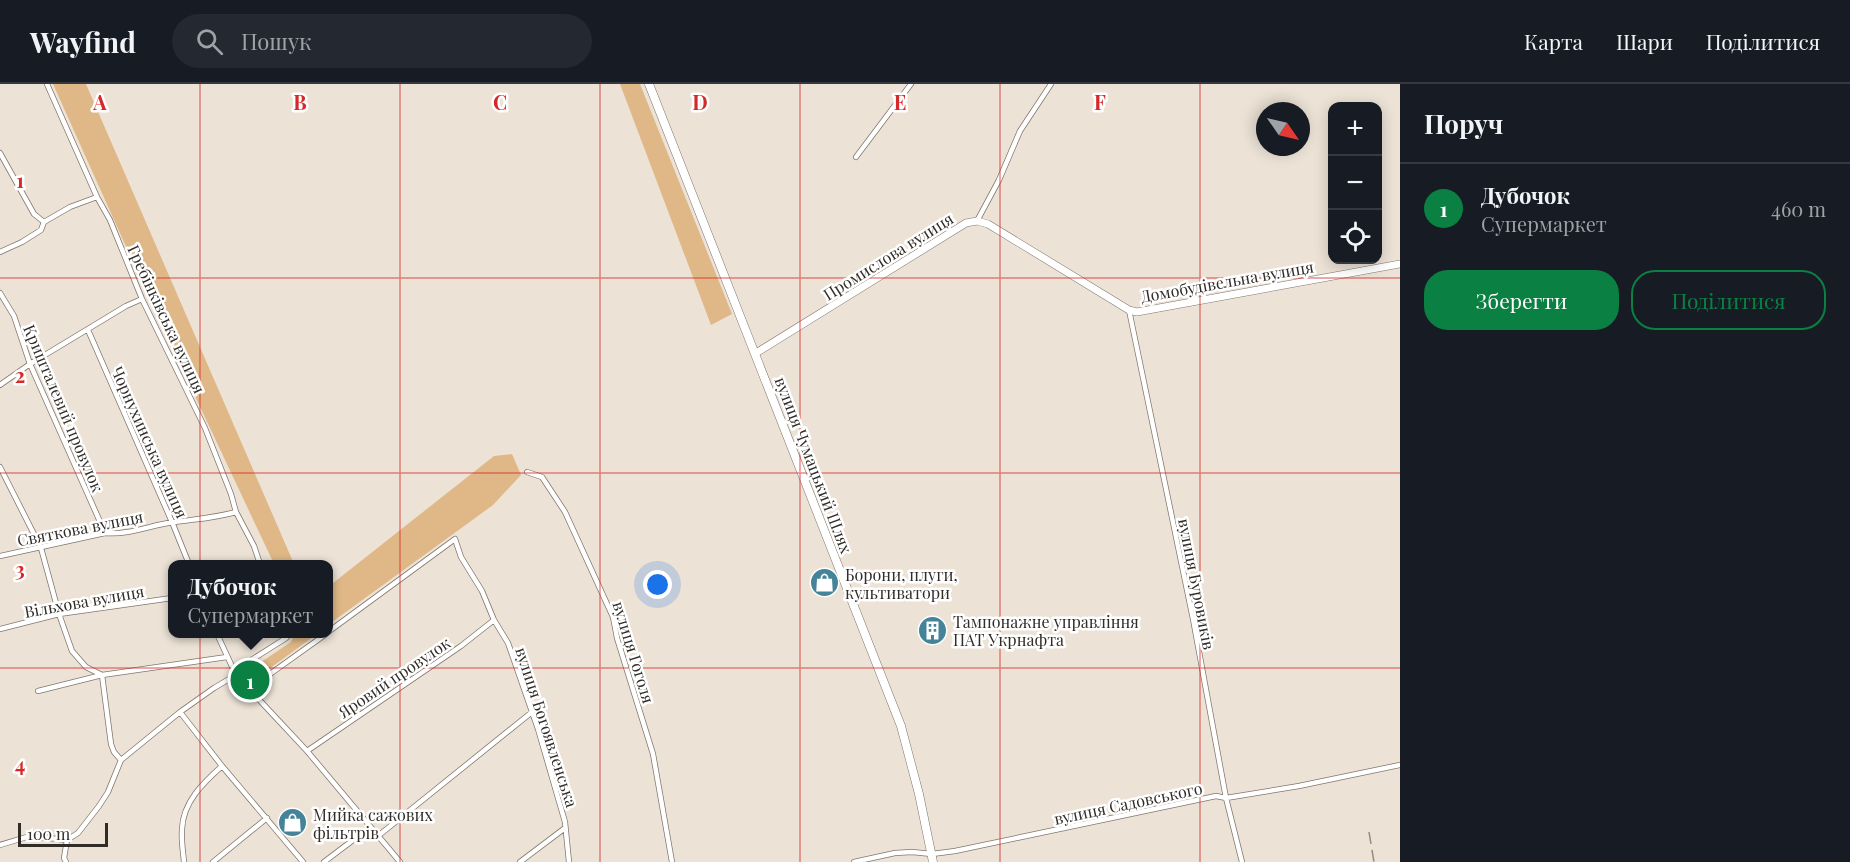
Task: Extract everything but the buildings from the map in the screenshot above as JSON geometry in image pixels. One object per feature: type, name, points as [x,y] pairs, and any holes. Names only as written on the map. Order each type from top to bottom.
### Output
[{"type":"main road","name":"вулиця Чумацький Шлях","points":[[649,84],[901,726],[932,858]]},
{"type":"street","name":"Гребінківська вулиця","points":[[47,84],[97,197],[110,220],[142,299],[205,428],[236,512],[259,560]]},
{"type":"street","points":[[856,157],[911,84]]},
{"type":"street","points":[[977,221],[999,180],[1020,131],[1051,84]]},
{"type":"street","points":[[0,153],[34,214],[44,222]]},
{"type":"street","points":[[0,252],[41,230],[44,222],[70,207],[97,197]]},
{"type":"street","name":"Промислова вулиця","points":[[756,353],[959,228],[977,221],[988,224],[1129,310]]},
{"type":"street","name":"Домобудівельна вулиця","points":[[1129,310],[1137,312],[1400,264]]},
{"type":"street","name":"Кришталевий провулок","points":[[0,293],[14,316],[30,364],[105,533]]},
{"type":"street","points":[[0,385],[30,364],[126,306],[142,299]]},
{"type":"street","name":"вулиця Буровиків","points":[[1129,310],[1193,619],[1226,798],[1242,862]]},
{"type":"street","name":"Чорнухинська вулиця","points":[[88,330],[187,560]]},
{"type":"street","points":[[0,467],[41,548],[72,651],[86,668],[102,675]]},
{"type":"street","name":"вулиця Гоголя","points":[[527,472],[542,477],[565,512],[613,617],[617,638],[653,754],[672,862]]},
{"type":"street","name":"Святкова вулиця","points":[[0,556],[105,533],[122,534],[172,522],[217,518],[236,512]]},
{"type":"street","name":"вулиця Богоявленська","points":[[333,629],[455,539],[461,557],[482,591],[494,620],[508,643],[538,729],[565,828],[569,862]]},
{"type":"street","name":"Вільхова вулиця","points":[[0,629],[59,614],[168,599]]},
{"type":"street","name":"Яровий провулок","points":[[307,751],[461,646],[494,620]]},
{"type":"street","points":[[219,638],[235,673],[307,751],[369,828],[400,862]]},
{"type":"street","points":[[0,845],[30,836],[67,840],[78,833],[108,792],[121,760],[180,712],[286,638]]},
{"type":"street","points":[[249,689],[320,638]]},
{"type":"street","points":[[38,691],[102,675],[227,657]]},
{"type":"street","points":[[102,675],[111,744],[121,760]]},
{"type":"street","points":[[180,712],[303,862]]},
{"type":"street","points":[[378,836],[532,712]]},
{"type":"street","name":"вулиця Садовського","points":[[854,862],[895,853],[912,852],[932,858],[1216,796],[1226,798],[1299,786],[1400,765]]},
{"type":"street","points":[[184,862],[182,825],[186,808],[209,778],[222,766]]},
{"type":"street","points":[[213,862],[267,818]]},
{"type":"street","points":[[324,862],[369,828]]},
{"type":"street","points":[[520,862],[565,828]]},
{"type":"street","points":[[64,861],[67,840]]},
{"type":"shaded area","points":[[53,84],[86,84],[292,560],[272,560],[154,309]]},
{"type":"shaded area","points":[[620,84],[640,84],[732,314],[711,325]]},
{"type":"shaded area","points":[[512,454],[521,475],[493,505],[333,621],[333,583],[494,456]]},
{"type":"shaded area","points":[[293,638],[312,638],[258,677],[246,672],[291,642]]},
{"type":"railway","points":[[1369,832],[1374,862]]},
{"type":"place","name":"Борони, плуги, культиватори","points":[[824,583]]},
{"type":"place","name":"Тампонажне управління ПАТ Укрнафта","points":[[932,630]]},
{"type":"place","name":"Дубочок","points":[[250,680]]},
{"type":"place","name":"Мийка сажових фільтрів","points":[[292,823]]}]
